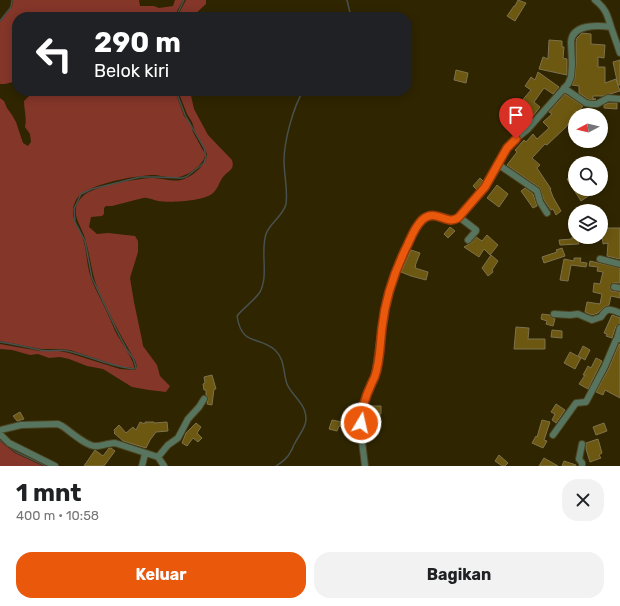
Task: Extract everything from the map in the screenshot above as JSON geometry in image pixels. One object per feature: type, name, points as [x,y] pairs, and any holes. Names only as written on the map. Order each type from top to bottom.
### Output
[{"type":"street","points":[[595,0],[603,6],[606,11],[620,53]]},
{"type":"street","points":[[365,466],[361,433],[362,412],[366,396],[375,376],[382,326],[392,281],[401,257],[416,227],[425,218],[433,215],[453,220],[459,217],[485,187],[511,143],[527,130],[568,84],[571,77],[571,38],[573,34],[578,30],[594,26],[611,28]]},
{"type":"street","points":[[564,88],[586,103],[591,104],[597,104],[608,98],[620,99]]},
{"type":"street","points":[[499,164],[537,191],[540,202],[547,213]]},
{"type":"street","points":[[459,217],[476,230],[468,240]]},
{"type":"street","points":[[600,259],[620,264]]},
{"type":"street","points":[[554,314],[578,314],[592,320],[601,317],[606,310],[620,313]]},
{"type":"street","points":[[553,435],[576,403],[586,402],[619,339],[620,328]]},
{"type":"street","points":[[158,457],[164,449],[178,438],[188,419],[199,407],[204,398]]},
{"type":"street","points":[[0,430],[21,425],[58,424],[92,446],[115,443],[158,457],[164,466]]},
{"type":"street","points":[[0,434],[9,443],[55,466]]},
{"type":"street","points":[[582,444],[579,459],[582,466]]},
{"type":"street","points":[[142,466],[145,454]]},
{"type":"shaded area","points":[[13,0],[139,0],[140,6],[154,6],[159,8],[173,6],[175,0],[183,0],[177,12],[12,12],[12,82],[0,84],[0,22],[12,7]]},
{"type":"shaded area","points":[[186,0],[206,0],[206,4],[197,12],[180,12]]},
{"type":"shaded area","points":[[29,96],[177,96],[184,116],[190,123],[193,132],[205,154],[204,159],[200,164],[185,175],[173,178],[147,175],[100,185],[81,194],[76,200],[74,206],[73,212],[75,222],[84,242],[91,278],[115,331],[132,360],[134,368],[121,367],[70,350],[41,349],[0,341],[0,98],[4,101],[16,122],[23,143],[28,146],[31,142],[30,134],[25,127],[26,120],[24,101]]},
{"type":"shaded area","points":[[180,96],[191,96],[194,109],[208,135],[232,160],[233,166],[231,170],[223,177],[215,191],[209,196],[195,200],[163,202],[143,198],[112,206],[106,206],[102,216],[91,217],[89,227],[97,234],[108,233],[135,236],[138,241],[138,252],[130,278],[134,302],[143,346],[157,365],[160,376],[170,386],[166,392],[132,387],[103,369],[87,366],[69,359],[60,357],[49,358],[38,354],[30,355],[12,350],[0,349],[0,344],[40,351],[59,351],[120,369],[135,370],[137,367],[136,362],[97,288],[88,249],[77,220],[76,209],[82,197],[87,193],[105,186],[147,178],[174,181],[185,179],[194,174],[205,162],[207,154],[187,114]]},
{"type":"shaded area","points":[[0,441],[15,453],[43,466],[0,466]]},
{"type":"building","points":[[518,0],[526,3],[515,21],[507,16]]},
{"type":"building","points":[[582,33],[591,34],[591,44],[605,45],[604,58],[598,57],[598,67],[605,67],[605,83],[616,79],[620,91],[603,96],[593,96],[593,99],[596,99],[591,100],[579,93],[579,86],[572,85],[575,78],[576,42],[577,38]]},
{"type":"building","points":[[549,40],[562,41],[562,47],[564,47],[563,58],[567,59],[567,75],[539,69],[543,57],[548,59]]},
{"type":"building","points":[[620,60],[620,85],[618,85],[613,62]]},
{"type":"building","points":[[456,70],[468,73],[466,83],[454,80]]},
{"type":"building","points":[[538,72],[559,87],[553,94],[544,88],[534,102],[540,107],[529,121],[515,109],[531,90],[525,86],[531,77],[535,80]]},
{"type":"building","points":[[565,94],[583,106],[581,108],[568,108],[568,125],[547,145],[545,144],[532,158],[540,165],[537,168],[551,189],[553,197],[561,211],[556,215],[553,209],[551,210],[544,200],[540,188],[507,165],[517,152],[515,150],[524,140],[526,142],[533,134],[537,139],[549,128],[543,122],[552,114],[549,112]]},
{"type":"building","points":[[609,103],[617,103],[617,109],[604,108],[604,105]]},
{"type":"building","points":[[506,105],[514,115],[507,119],[500,110]]},
{"type":"building","points":[[480,178],[483,181],[477,190],[473,186]]},
{"type":"building","points":[[497,185],[508,194],[499,207],[487,198]]},
{"type":"building","points":[[525,188],[533,194],[537,206],[533,208],[521,191]]},
{"type":"building","points":[[578,196],[588,196],[581,201]]},
{"type":"building","points":[[450,227],[455,231],[448,238],[444,234]]},
{"type":"building","points":[[608,228],[620,228],[620,259],[607,256]]},
{"type":"building","points":[[487,235],[498,245],[490,255],[484,249],[479,257],[464,247],[471,243],[476,237],[482,241]]},
{"type":"building","points":[[568,239],[568,244],[579,244],[560,245],[559,240]]},
{"type":"building","points":[[562,248],[565,256],[544,263],[542,257],[557,252],[556,250]]},
{"type":"building","points":[[411,250],[420,253],[415,268],[428,272],[426,280],[401,272]]},
{"type":"building","points":[[491,255],[498,261],[492,270],[493,272],[488,276],[482,268]]},
{"type":"building","points":[[574,258],[581,258],[580,262],[587,263],[586,267],[571,265],[568,281],[560,280],[564,259],[574,261]]},
{"type":"building","points":[[590,261],[620,268],[620,283],[613,283],[610,287],[611,291],[620,292],[620,298],[611,296],[609,305],[598,313],[592,315],[585,312],[587,302],[600,304],[602,294],[593,292],[594,283],[600,284],[603,272],[597,271],[598,267],[589,266]]},
{"type":"building","points":[[542,314],[550,315],[555,319],[553,326],[546,324],[547,321],[541,319]]},
{"type":"building","points":[[612,315],[620,318],[620,324],[616,326],[612,338],[606,336],[607,334],[604,333]]},
{"type":"building","points":[[516,327],[529,328],[528,339],[545,339],[545,349],[514,349]]},
{"type":"building","points":[[552,330],[562,331],[562,338],[551,337]]},
{"type":"building","points":[[619,344],[620,398],[605,390],[603,395],[596,392],[609,368]]},
{"type":"building","points":[[583,346],[590,350],[585,360],[578,356]]},
{"type":"building","points":[[570,352],[581,358],[575,369],[564,363]]},
{"type":"building","points":[[596,358],[602,361],[588,389],[579,384],[585,375],[583,375],[588,366],[591,368]]},
{"type":"building","points":[[212,375],[216,389],[214,389],[212,405],[207,404],[208,399],[203,384],[205,383],[204,377]]},
{"type":"building","points":[[556,404],[565,410],[556,423],[552,420],[555,414],[551,412]]},
{"type":"building","points":[[370,406],[381,406],[381,414],[370,414]]},
{"type":"building","points":[[20,412],[24,419],[17,421],[13,416]]},
{"type":"building","points":[[344,415],[352,417],[348,428],[339,426],[337,431],[329,429],[332,420],[342,422]]},
{"type":"building","points":[[542,420],[550,422],[544,440],[547,441],[543,448],[532,443],[536,436],[537,437]]},
{"type":"building","points":[[140,422],[145,424],[145,422],[167,422],[168,431],[156,432],[146,448],[123,441],[114,433],[114,430],[119,425],[126,433],[133,427],[136,430]]},
{"type":"building","points":[[196,423],[201,427],[197,433],[202,438],[198,442],[193,438],[187,446],[182,443],[186,433]]},
{"type":"building","points":[[604,423],[607,431],[596,435],[593,427]]},
{"type":"building","points":[[598,439],[602,453],[599,455],[601,458],[590,462],[586,449],[586,443]]},
{"type":"building","points":[[109,448],[115,451],[104,466],[84,466],[95,450],[103,456]]},
{"type":"building","points":[[499,455],[508,463],[505,466],[502,466],[495,461]]},
{"type":"building","points":[[544,458],[558,466],[539,466]]},
{"type":"building","points":[[564,461],[576,465],[576,466],[562,466]]},
{"type":"waterway","points":[[0,21],[11,7],[12,0]]},
{"type":"waterway","points":[[178,12],[184,0]]},
{"type":"waterway","points":[[347,0],[350,12]]},
{"type":"waterway","points":[[0,342],[43,351],[68,351],[125,368],[134,369],[136,367],[133,358],[116,329],[92,278],[85,241],[75,222],[74,209],[81,194],[92,189],[140,177],[186,177],[204,163],[206,157],[204,148],[185,115],[178,96]]},
{"type":"waterway","points":[[276,466],[287,458],[292,450],[304,427],[306,414],[287,384],[281,358],[275,350],[269,346],[247,336],[239,326],[237,316],[258,295],[263,285],[264,241],[270,226],[282,212],[286,204],[287,193],[284,153],[287,135],[300,96]]},
{"type":"waterway","points":[[0,440],[16,452],[46,466]]},
{"type":"route","points":[[361,423],[366,396],[375,376],[382,326],[392,281],[401,257],[416,227],[425,218],[433,215],[453,220],[459,217],[485,187],[507,148],[516,139]]}]
